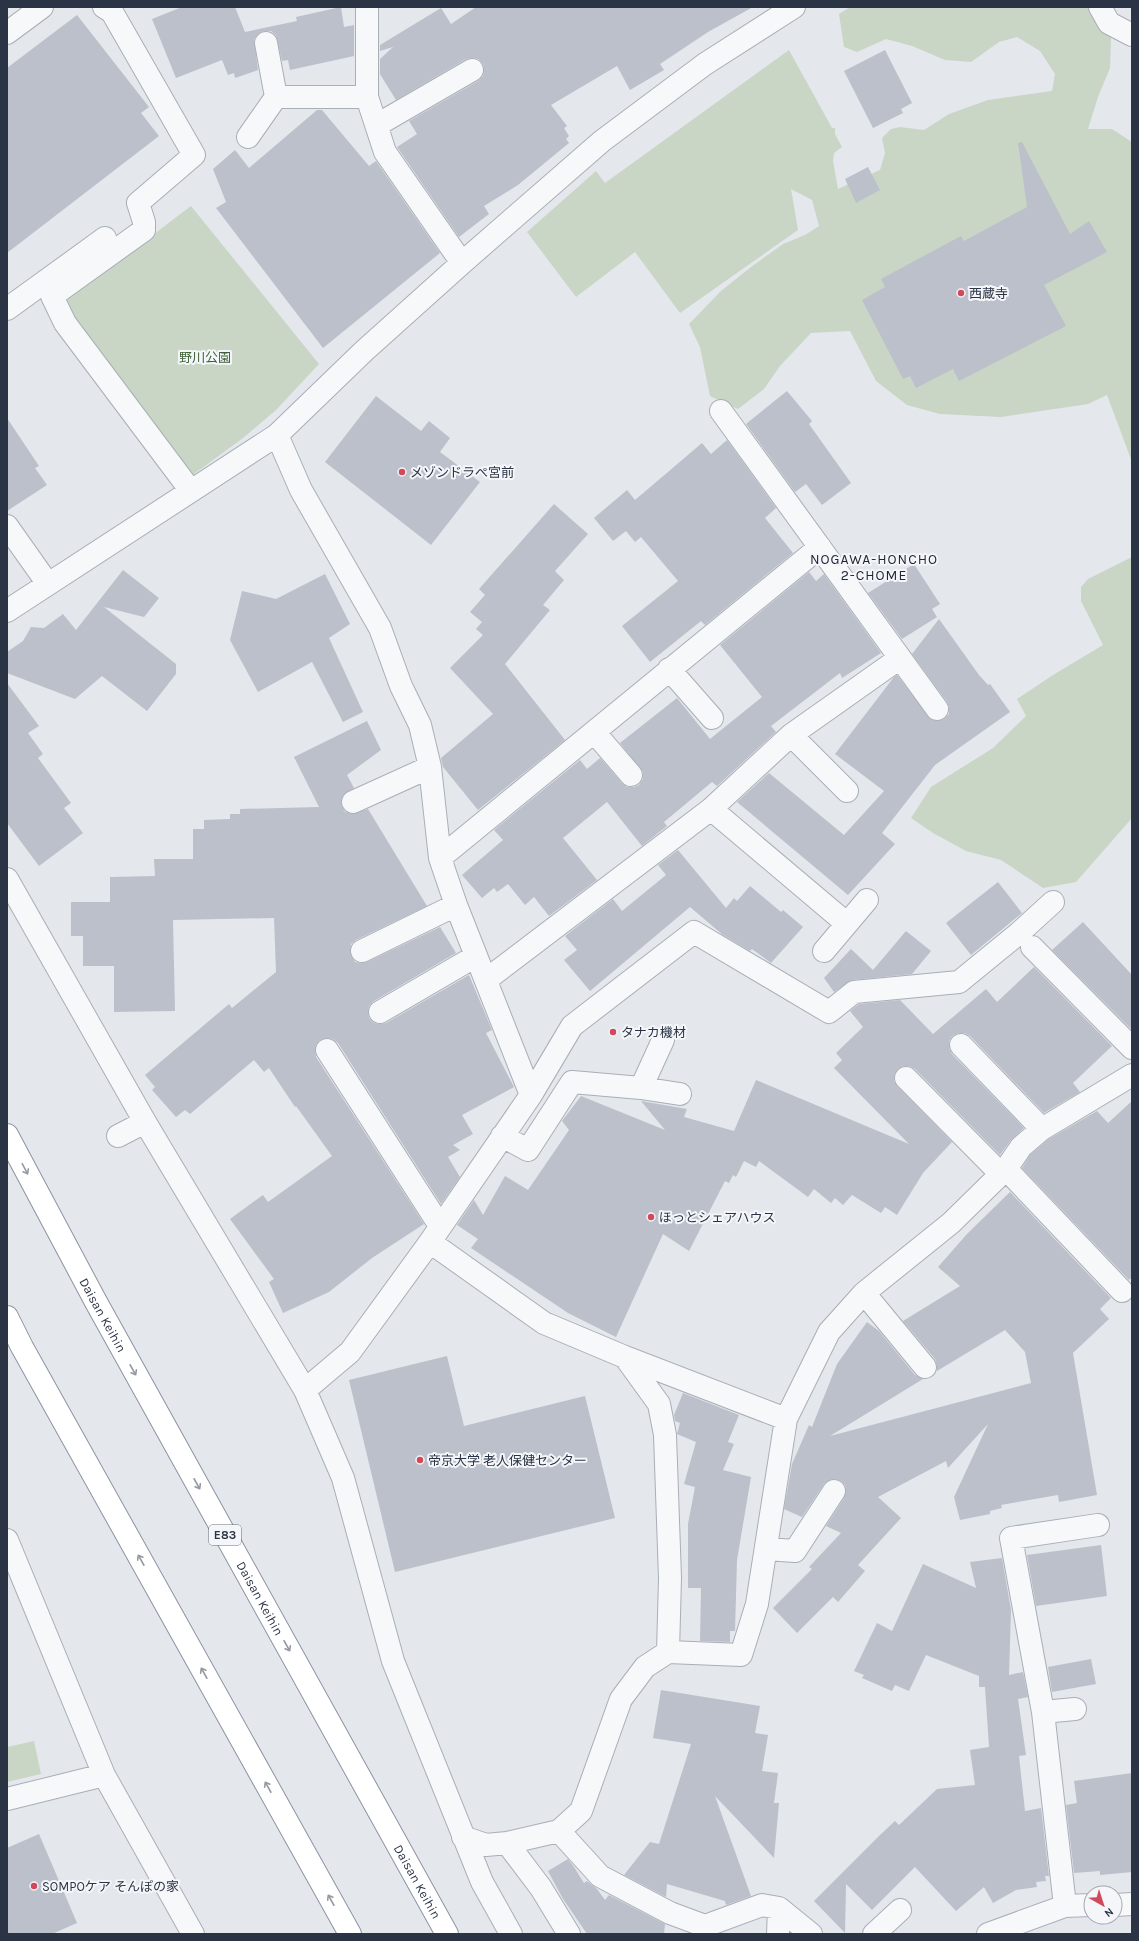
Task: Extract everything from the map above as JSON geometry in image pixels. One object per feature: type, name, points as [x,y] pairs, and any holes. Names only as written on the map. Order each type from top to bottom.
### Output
[{"type":"highway","name":"Daisan Keihin","points":[[7,1135],[96,1302],[447,1934]]},
{"type":"highway","points":[[7,1317],[22,1347],[350,1934]]},
{"type":"street","points":[[7,33],[42,7]]},
{"type":"street","points":[[104,7],[112,12],[194,155],[138,203],[144,222],[144,230],[52,296],[65,323],[191,491]]},
{"type":"street","points":[[367,7],[367,97],[385,152],[462,263]]},
{"type":"street","points":[[7,611],[277,435],[364,351],[602,141],[706,64],[794,7]]},
{"type":"street","points":[[1100,7],[1109,23],[1132,35]]},
{"type":"street","points":[[248,137],[276,97],[266,43]]},
{"type":"street","points":[[376,125],[472,70]]},
{"type":"street","points":[[276,97],[367,97]]},
{"type":"street","points":[[7,309],[105,238]]},
{"type":"street","points":[[721,411],[937,709]]},
{"type":"street","points":[[277,435],[301,490],[380,628],[402,686],[420,725],[430,767],[440,858],[456,905],[530,1095]]},
{"type":"street","points":[[7,526],[48,584]]},
{"type":"street","points":[[440,858],[820,547]]},
{"type":"street","points":[[486,980],[711,809],[791,735],[900,658]]},
{"type":"street","points":[[669,670],[712,718]]},
{"type":"street","points":[[594,732],[631,775]]},
{"type":"street","points":[[791,735],[847,791]]},
{"type":"street","points":[[353,802],[430,767]]},
{"type":"street","points":[[711,809],[846,923]]},
{"type":"street","points":[[7,879],[145,1122],[305,1390],[343,1478],[393,1661],[482,1882],[511,1934]]},
{"type":"street","points":[[824,951],[846,923],[867,900]]},
{"type":"street","points":[[305,1390],[350,1352],[435,1234],[530,1095],[572,1026],[694,932],[829,1012],[854,992],[959,982],[1053,902]]},
{"type":"street","points":[[362,950],[456,905]]},
{"type":"street","points":[[1032,947],[1132,1048]]},
{"type":"street","points":[[380,1012],[476,956]]},
{"type":"street","points":[[641,1088],[663,1040]]},
{"type":"street","points":[[961,1045],[1042,1129]]},
{"type":"street","points":[[327,1050],[435,1234],[544,1324],[786,1419]]},
{"type":"street","points":[[464,1837],[486,1845],[507,1844],[559,1831],[581,1811],[621,1699],[644,1668],[668,1652],[741,1655],[757,1604],[786,1419],[829,1332],[864,1293],[951,1223],[1003,1172],[1021,1147],[1042,1129],[1132,1076]]},
{"type":"street","points":[[906,1078],[1122,1291]]},
{"type":"street","points":[[502,1136],[528,1150],[572,1082],[641,1088],[680,1094]]},
{"type":"street","points":[[118,1136],[145,1122]]},
{"type":"street","points":[[864,1293],[925,1367]]},
{"type":"street","points":[[625,1357],[659,1404],[665,1435],[670,1578],[668,1652]]},
{"type":"street","points":[[766,1549],[795,1551],[834,1492]]},
{"type":"street","points":[[1065,1906],[1043,1712],[1011,1538],[1098,1525]]},
{"type":"street","points":[[7,1540],[104,1775],[193,1934]]},
{"type":"street","points":[[1043,1712],[1075,1710]]},
{"type":"street","points":[[7,1799],[104,1775]]},
{"type":"street","points":[[559,1831],[600,1876],[670,1913],[706,1926],[762,1905],[778,1908],[811,1934]]},
{"type":"street","points":[[507,1844],[541,1888],[569,1934]]},
{"type":"street","points":[[988,1934],[1065,1906],[1083,1905]]},
{"type":"street","points":[[778,1908],[778,1934]]},
{"type":"street","points":[[874,1934],[900,1910]]},
{"type":"green space","points":[[850,7],[1110,7],[1112,13],[1110,68],[1098,97],[1088,129],[1112,129],[1132,142],[1132,462],[1107,395],[1088,404],[1001,417],[940,414],[907,405],[876,381],[850,331],[811,333],[780,366],[764,389],[738,409],[710,396],[700,347],[689,324],[721,291],[751,267],[783,244],[805,235],[819,226],[812,200],[791,189],[798,230],[680,313],[635,252],[576,297],[527,232],[596,171],[605,183],[789,50],[832,128],[835,128],[835,134],[842,147],[834,153],[833,161],[838,189],[880,170],[885,153],[882,138],[891,129],[900,127],[924,130],[949,114],[988,100],[1052,91],[1055,74],[1040,51],[1017,37],[999,42],[971,62],[945,60],[912,46],[886,39],[857,52],[844,47],[839,14]]},
{"type":"green space","name":"野川公園","points":[[191,206],[319,364],[276,410],[243,438],[190,477],[69,314],[67,300]]},
{"type":"green space","points":[[1132,557],[1132,818],[1076,882],[1043,888],[1001,860],[966,851],[933,833],[911,818],[931,787],[993,748],[1026,716],[1017,699],[1103,645],[1081,601],[1081,587],[1088,579]]},
{"type":"green space","points":[[34,1741],[41,1774],[7,1782],[7,1747]]},
{"type":"building","points":[[182,7],[235,7],[245,32],[297,21],[296,17],[341,7],[344,27],[354,25],[354,56],[290,70],[288,60],[282,61],[276,35],[271,31],[264,31],[258,34],[254,39],[258,70],[235,78],[234,73],[228,75],[222,60],[176,78],[152,19]]},
{"type":"building","points":[[476,7],[753,7],[708,32],[660,64],[664,70],[630,90],[617,66],[551,105],[567,126],[564,128],[569,136],[566,139],[569,143],[518,185],[484,206],[489,214],[459,237],[397,147],[417,134],[409,121],[478,81],[483,76],[483,64],[478,59],[466,59],[396,100],[380,74],[380,59],[393,47],[380,51],[380,45],[441,8],[451,24]]},
{"type":"building","points":[[77,15],[149,107],[141,113],[159,136],[7,253],[7,68]]},
{"type":"building","points":[[885,50],[912,103],[901,109],[903,113],[873,128],[844,71]]},
{"type":"building","points":[[317,110],[322,110],[369,166],[376,161],[440,253],[323,348],[216,208],[226,202],[213,169],[235,150],[249,168]]},
{"type":"building","name":"西蔵寺","points":[[1022,142],[1070,234],[1089,221],[1107,252],[1044,285],[1066,326],[959,381],[953,369],[916,388],[910,376],[903,379],[862,300],[885,287],[881,279],[961,236],[964,241],[1027,207],[1018,143]]},
{"type":"building","points":[[868,167],[880,190],[856,203],[845,179]]},
{"type":"building","points":[[787,391],[812,421],[809,424],[851,483],[822,505],[806,484],[795,492],[746,424]]},
{"type":"building","name":"メゾンドラぺ宮前","points":[[376,396],[421,431],[429,421],[450,438],[440,452],[480,482],[431,545],[325,462]]},
{"type":"building","points":[[7,418],[39,466],[35,468],[47,485],[7,511]]},
{"type":"building","points":[[727,440],[776,508],[765,518],[793,553],[705,625],[701,621],[650,662],[622,626],[678,581],[641,537],[635,542],[626,531],[613,541],[594,518],[627,490],[635,500],[702,443],[711,454]]},
{"type":"building","points":[[554,504],[588,534],[555,571],[564,580],[543,605],[550,610],[505,664],[565,740],[478,810],[443,767],[441,758],[493,714],[450,668],[483,635],[476,629],[482,622],[470,612],[485,595],[479,589]]},
{"type":"building","points":[[914,564],[940,604],[932,609],[937,617],[902,639],[868,593]]},
{"type":"building","points":[[123,570],[159,598],[144,617],[104,607],[176,664],[176,674],[147,711],[102,676],[75,699],[7,673],[7,652],[23,641],[31,627],[44,628],[63,614],[76,630]]},
{"type":"building","points":[[809,572],[816,581],[824,574],[881,653],[842,678],[840,673],[771,726],[776,732],[717,786],[712,782],[664,822],[667,826],[642,846],[607,802],[563,838],[597,880],[549,916],[534,897],[525,905],[508,884],[497,892],[494,888],[482,898],[462,875],[503,840],[494,830],[580,760],[587,769],[600,758],[622,783],[627,787],[634,787],[639,785],[643,779],[643,772],[620,743],[677,698],[710,739],[762,697],[720,645]]},
{"type":"building","points":[[325,574],[350,624],[329,638],[363,712],[343,722],[312,662],[258,692],[230,640],[242,591],[276,599]]},
{"type":"building","points":[[939,619],[979,675],[988,685],[990,684],[1010,712],[935,765],[882,833],[895,844],[848,895],[737,802],[769,773],[844,835],[884,791],[835,754],[894,677],[897,675],[932,720],[938,721],[944,719],[949,714],[947,702],[912,654]]},
{"type":"building","points":[[7,683],[39,726],[28,733],[43,754],[38,758],[71,803],[64,808],[83,833],[39,866],[7,823]]},
{"type":"building","points":[[367,721],[381,750],[347,775],[354,788],[343,795],[341,801],[342,807],[345,812],[352,814],[368,809],[427,906],[356,940],[351,944],[351,956],[355,962],[367,962],[440,927],[456,953],[374,1001],[369,1006],[369,1018],[374,1023],[386,1023],[469,975],[492,1030],[486,1033],[514,1087],[462,1115],[473,1134],[453,1145],[460,1150],[448,1157],[460,1177],[441,1204],[338,1043],[333,1039],[327,1038],[320,1040],[316,1045],[316,1057],[424,1224],[372,1258],[329,1292],[283,1313],[269,1282],[274,1279],[230,1219],[263,1195],[268,1202],[332,1156],[296,1106],[295,1107],[269,1068],[264,1072],[254,1060],[190,1114],[185,1110],[176,1117],[152,1090],[155,1087],[145,1075],[229,1004],[232,1008],[276,972],[274,918],[173,920],[175,1011],[114,1012],[114,966],[83,966],[83,936],[71,936],[71,902],[110,902],[110,877],[155,876],[154,859],[193,859],[193,829],[204,829],[204,820],[230,819],[230,814],[240,814],[240,809],[319,807],[294,757]]},
{"type":"building","points":[[678,850],[726,908],[734,898],[737,901],[750,886],[781,912],[783,910],[803,927],[771,963],[752,949],[750,951],[723,935],[690,907],[590,991],[564,960],[577,950],[565,936],[613,899],[622,911],[666,875],[658,865]]},
{"type":"building","points":[[998,882],[1022,913],[971,955],[946,923]]},
{"type":"building","points":[[1083,922],[1132,975],[1131,1029],[1052,950]]},
{"type":"building","points":[[906,931],[931,951],[912,974],[853,980],[834,992],[824,978],[851,949],[873,970]]},
{"type":"building","points":[[1034,967],[1112,1046],[1073,1083],[1080,1092],[1044,1113],[970,1036],[965,1033],[958,1033],[952,1036],[949,1041],[949,1048],[952,1054],[1024,1128],[1011,1140],[1000,1155],[915,1069],[909,1066],[903,1066],[898,1069],[894,1075],[894,1081],[897,1086],[952,1142],[923,1173],[897,1215],[885,1207],[881,1213],[852,1195],[843,1205],[835,1198],[831,1203],[814,1189],[808,1197],[759,1161],[756,1167],[744,1161],[736,1177],[733,1175],[729,1183],[725,1181],[689,1251],[663,1234],[616,1337],[568,1313],[471,1248],[478,1239],[457,1225],[474,1200],[483,1215],[505,1176],[528,1190],[569,1130],[562,1121],[581,1096],[665,1130],[641,1101],[687,1109],[684,1117],[734,1131],[756,1080],[909,1144],[834,1068],[842,1060],[836,1053],[863,1027],[850,1011],[859,1004],[900,1000],[933,1034],[986,989],[997,1002]]},
{"type":"building","points":[[1132,1101],[1132,1277],[1129,1280],[1022,1168],[1030,1155],[1049,1139],[1097,1111],[1108,1123]]},
{"type":"building","points":[[1010,1192],[1111,1298],[1100,1309],[1109,1319],[1073,1353],[1097,1495],[1059,1502],[1058,1495],[1001,1505],[1002,1508],[990,1511],[990,1514],[960,1520],[954,1497],[988,1424],[948,1468],[946,1461],[878,1497],[901,1518],[858,1565],[865,1571],[838,1602],[833,1597],[797,1633],[773,1608],[812,1569],[809,1567],[841,1533],[826,1526],[844,1498],[846,1491],[845,1485],[841,1481],[835,1479],[829,1480],[824,1484],[802,1517],[784,1509],[792,1464],[809,1425],[812,1427],[837,1364],[867,1322],[879,1331],[915,1375],[923,1379],[830,1436],[1031,1383],[1025,1352],[1005,1330],[937,1371],[935,1359],[903,1321],[960,1286],[938,1267],[967,1234]]},
{"type":"building","name":"帝京大学 老人保健センター","points":[[447,1356],[464,1426],[585,1396],[615,1518],[395,1572],[349,1380]]},
{"type":"building","points":[[683,1393],[739,1415],[728,1442],[734,1444],[723,1470],[751,1477],[737,1560],[735,1631],[730,1631],[730,1642],[700,1641],[701,1588],[688,1588],[688,1524],[695,1487],[684,1484],[696,1442],[677,1434],[680,1423],[675,1421],[674,1415]]},
{"type":"building","points":[[1101,1545],[1107,1596],[1036,1606],[1027,1555]]},
{"type":"building","points":[[1002,1558],[1011,1610],[1009,1675],[1023,1672],[1028,1697],[1018,1699],[1026,1755],[1019,1756],[1025,1811],[1041,1808],[1049,1876],[1045,1876],[1046,1881],[1036,1882],[1037,1887],[1016,1890],[993,1903],[984,1887],[956,1911],[915,1867],[872,1910],[846,1884],[845,1933],[814,1901],[895,1821],[899,1825],[937,1789],[975,1785],[970,1750],[989,1747],[985,1687],[979,1687],[979,1676],[926,1655],[909,1691],[895,1685],[892,1691],[862,1678],[864,1675],[854,1671],[877,1623],[892,1631],[923,1564],[976,1588],[970,1562]]},
{"type":"building","points":[[1091,1659],[1096,1684],[1052,1692],[1048,1667]]},
{"type":"building","points":[[661,1690],[760,1706],[755,1733],[768,1735],[762,1771],[778,1773],[774,1803],[779,1803],[774,1858],[715,1796],[751,1896],[726,1905],[725,1901],[667,1884],[666,1897],[624,1875],[650,1842],[659,1844],[691,1744],[653,1738]]},
{"type":"building","points":[[1132,1773],[1132,1872],[1100,1875],[1100,1871],[1074,1873],[1066,1805],[1077,1803],[1074,1781]]},
{"type":"building","name":"SOMPOケア そんぽの家","points":[[39,1834],[77,1923],[52,1934],[7,1934],[7,1848]]},
{"type":"building","points":[[568,1859],[584,1883],[587,1881],[597,1889],[605,1900],[609,1895],[665,1924],[664,1934],[587,1934],[563,1899],[548,1871]]},
{"type":"place","name":"西蔵寺","points":[[961,293]]},
{"type":"place","name":"メゾンドラぺ宮前","points":[[402,472]]},
{"type":"place","name":"タナカ機材","points":[[613,1032]]},
{"type":"place","name":"ほっとシェアハウス","points":[[651,1217]]},
{"type":"place","name":"帝京大学 老人保健センター","points":[[420,1460]]},
{"type":"place","name":"SOMPOケア そんぽの家","points":[[34,1886]]},
{"type":"district","name":"NOGAWA-HONCHO 2-CHOME","points":[[874,568]]}]
